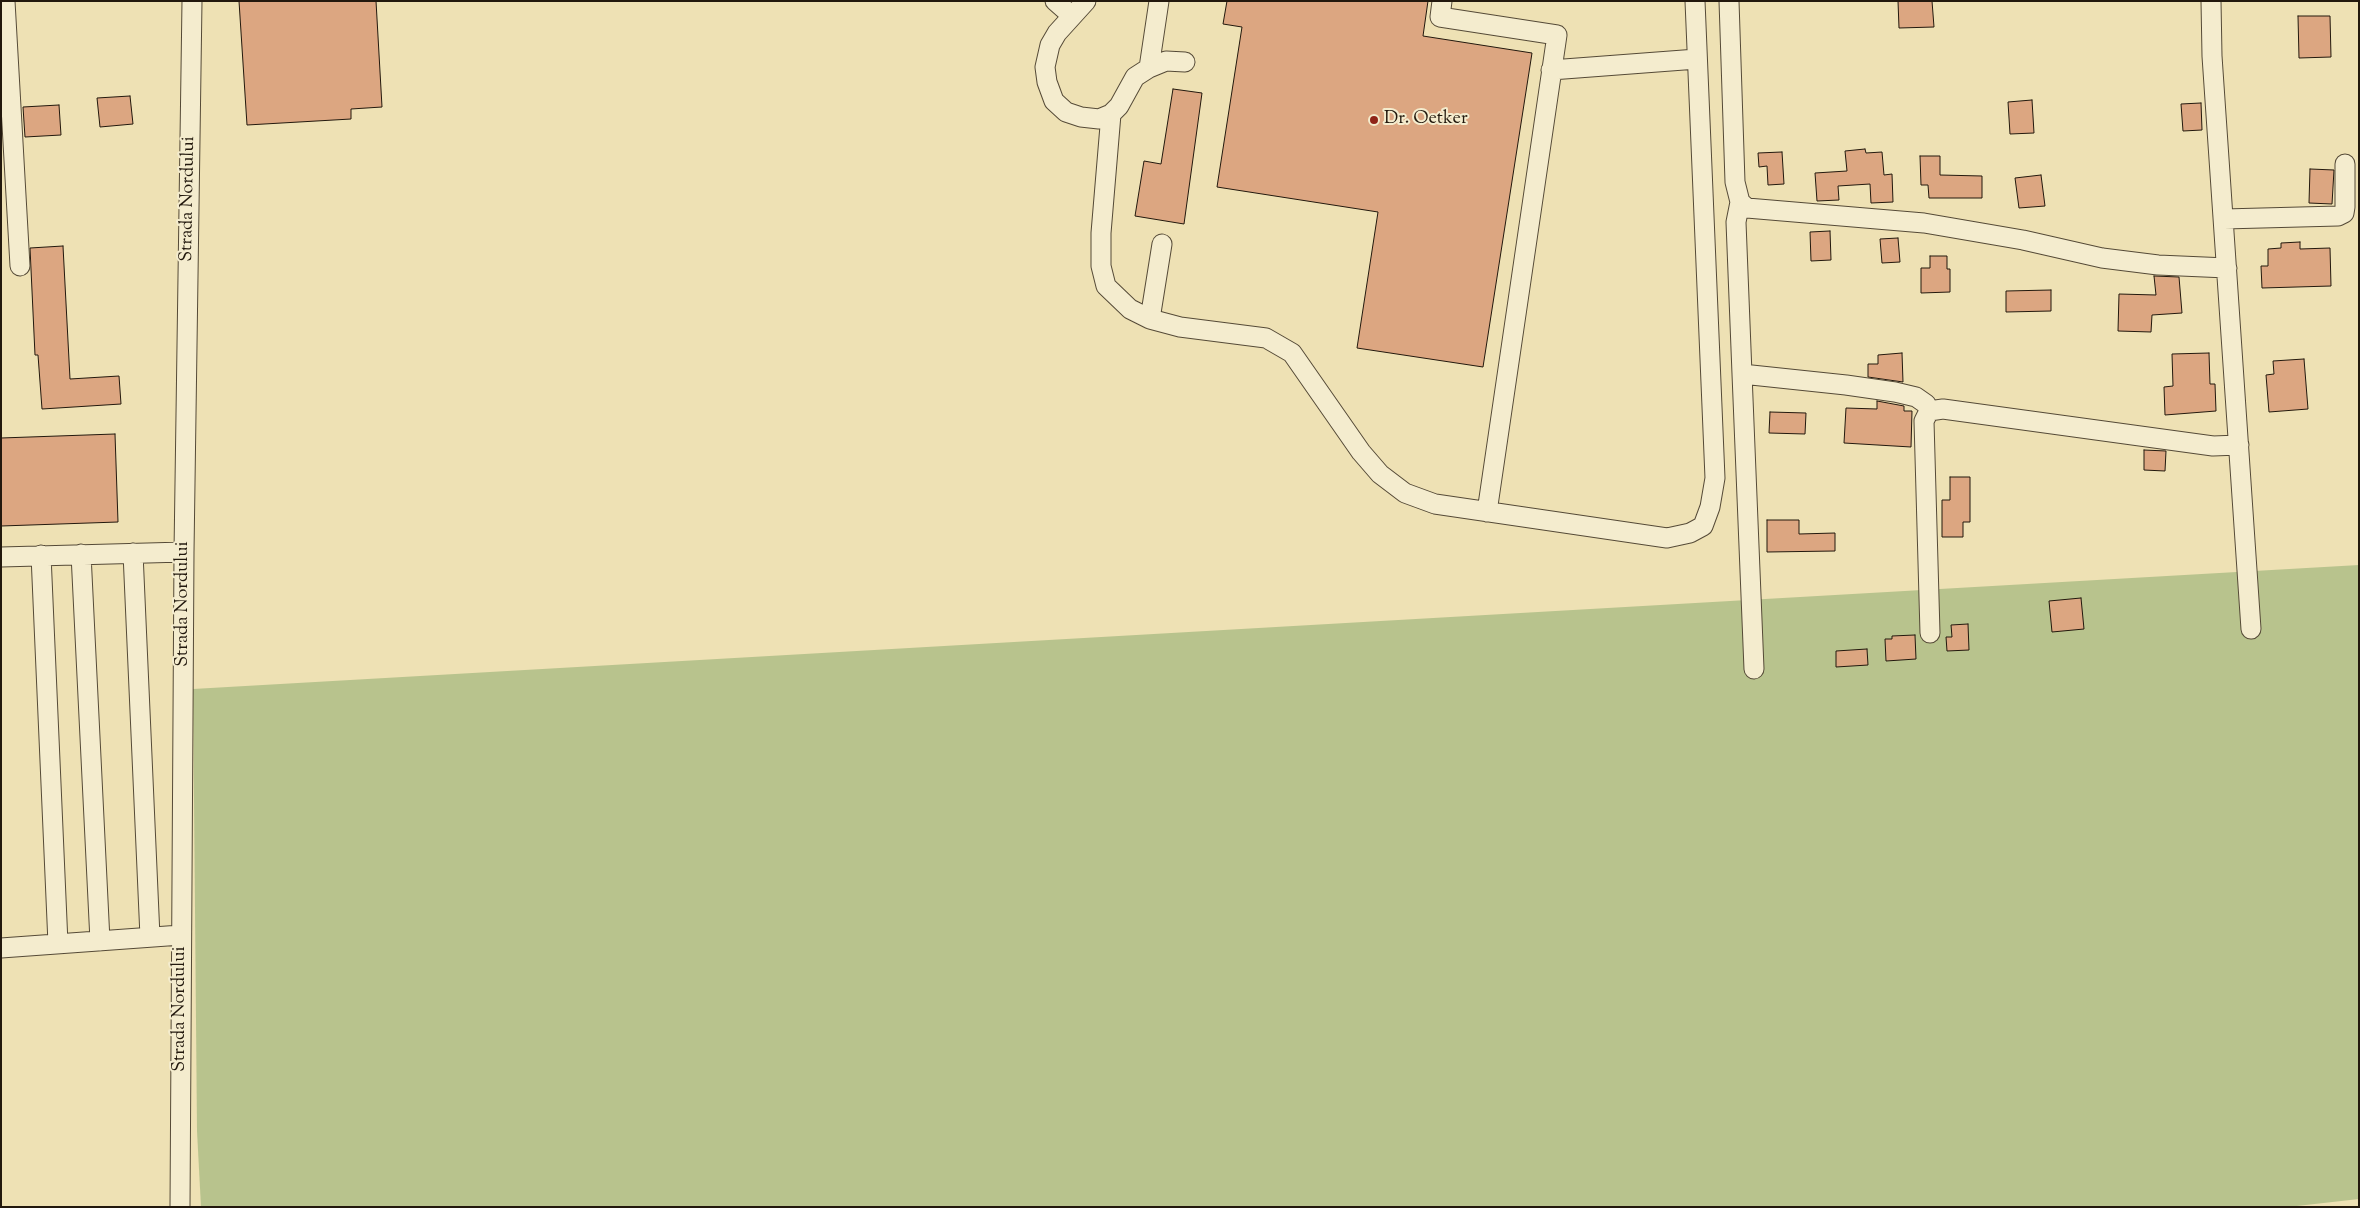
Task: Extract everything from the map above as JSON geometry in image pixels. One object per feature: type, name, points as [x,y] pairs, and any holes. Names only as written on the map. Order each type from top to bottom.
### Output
[{"type":"street","points":[[5,1],[20,266]]},
{"type":"street","name":"Strada Nordului","points":[[180,1207],[184,552],[192,1]]},
{"type":"street","points":[[1055,1],[1072,16]]},
{"type":"street","points":[[1086,1],[1050,45],[1045,67],[1047,82],[1054,101],[1066,112],[1081,117],[1099,119],[1111,114],[1119,106],[1135,77],[1149,68],[1166,61],[1185,62]]},
{"type":"street","points":[[1149,68],[1159,1]]},
{"type":"street","points":[[1442,1],[1440,17],[1556,35],[1487,512]]},
{"type":"street","points":[[1111,114],[1101,233],[1101,266],[1106,286],[1130,309],[1150,319],[1180,327],[1266,338],[1281,345],[1292,353],[1361,452],[1380,474],[1404,493],[1435,504],[1667,538],[1690,533],[1703,526],[1710,507],[1715,478],[1695,1]]},
{"type":"street","points":[[1729,1],[1735,182],[1740,202],[1736,222],[1754,669]]},
{"type":"street","points":[[2211,1],[2212,56],[2252,629]]},
{"type":"street","points":[[1551,70],[1697,59]]},
{"type":"street","points":[[2224,219],[2338,216],[2344,213],[2345,207],[2345,164]]},
{"type":"street","points":[[1740,202],[1747,208],[1763,210],[1924,223],[2022,240],[2102,258],[2158,264],[2227,268]]},
{"type":"street","points":[[1150,319],[1162,244]]},
{"type":"street","points":[[1742,374],[1846,384],[1916,396],[1926,404],[1929,411],[1924,421],[1930,633]]},
{"type":"street","points":[[1929,411],[1943,409],[2213,446],[2239,445]]},
{"type":"street","points":[[1,557],[184,552]]},
{"type":"street","points":[[133,553],[150,937]]},
{"type":"street","points":[[80,554],[100,941]]},
{"type":"street","points":[[41,555],[58,944]]},
{"type":"street","points":[[1,948],[181,935]]},
{"type":"green space","points":[[2359,565],[2359,1199],[2288,1207],[201,1207],[197,1131],[193,689]]},
{"type":"building","points":[[239,1],[376,1],[382,107],[351,109],[351,119],[247,125]]},
{"type":"building","name":"Dr. Oetker","points":[[1227,1],[1428,1],[1423,36],[1532,53],[1483,367],[1357,348],[1378,212],[1217,187],[1242,27],[1223,24]]},
{"type":"building","points":[[1898,1],[1932,1],[1934,27],[1899,28]]},
{"type":"building","points":[[2298,16],[2330,16],[2331,57],[2299,58]]},
{"type":"building","points":[[1173,89],[1202,93],[1184,224],[1135,216],[1144,161],[1161,164]]},
{"type":"building","points":[[130,96],[133,124],[100,127],[97,98]]},
{"type":"building","points":[[2032,100],[2034,133],[2010,134],[2008,102]]},
{"type":"building","points":[[2201,103],[2202,130],[2183,131],[2181,104]]},
{"type":"building","points":[[59,105],[61,135],[25,137],[23,107]]},
{"type":"building","points":[[1865,149],[1866,153],[1882,152],[1884,175],[1892,174],[1893,202],[1871,203],[1870,184],[1838,186],[1839,200],[1817,201],[1815,173],[1847,171],[1845,151]]},
{"type":"building","points":[[1782,152],[1784,184],[1768,185],[1767,166],[1759,167],[1758,153]]},
{"type":"building","points":[[1920,156],[1940,156],[1940,175],[1982,176],[1982,198],[1929,198],[1928,185],[1921,185]]},
{"type":"building","points":[[2310,169],[2334,170],[2332,204],[2309,203]]},
{"type":"building","points":[[2041,175],[2045,206],[2019,208],[2015,178]]},
{"type":"building","points":[[1830,231],[1831,260],[1811,261],[1810,232]]},
{"type":"building","points":[[1898,238],[1900,262],[1882,263],[1880,239]]},
{"type":"building","points":[[2300,242],[2300,249],[2330,248],[2331,286],[2262,288],[2261,266],[2268,266],[2268,249],[2281,248],[2281,243]]},
{"type":"building","points":[[63,246],[70,379],[119,376],[121,404],[42,409],[38,355],[35,355],[30,248]]},
{"type":"building","points":[[1930,256],[1947,256],[1947,269],[1950,269],[1950,292],[1921,293],[1921,268],[1930,268]]},
{"type":"building","points":[[2154,276],[2179,277],[2182,313],[2152,315],[2151,332],[2118,331],[2119,294],[2156,295]]},
{"type":"building","points":[[2051,290],[2051,311],[2006,312],[2006,291]]},
{"type":"building","points":[[1902,353],[1903,382],[1868,377],[1868,364],[1878,364],[1878,355]]},
{"type":"building","points":[[2209,353],[2210,384],[2215,384],[2216,411],[2165,415],[2164,387],[2173,386],[2172,354]]},
{"type":"building","points":[[2304,359],[2308,409],[2269,412],[2266,375],[2274,374],[2273,361]]},
{"type":"building","points":[[1877,401],[1904,406],[1904,411],[1912,411],[1911,447],[1844,443],[1846,408],[1877,409]]},
{"type":"building","points":[[1770,412],[1806,413],[1805,434],[1769,433]]},
{"type":"building","points":[[115,434],[118,522],[1,526],[1,438]]},
{"type":"building","points":[[2144,450],[2166,451],[2165,471],[2144,470]]},
{"type":"building","points":[[1950,477],[1970,477],[1970,522],[1963,522],[1963,537],[1942,537],[1942,500],[1950,500]]},
{"type":"building","points":[[1767,520],[1799,520],[1799,534],[1835,533],[1835,551],[1767,552]]},
{"type":"building","points":[[2081,598],[2084,629],[2052,632],[2049,601]]},
{"type":"building","points":[[1968,624],[1969,650],[1947,651],[1946,637],[1952,637],[1951,625]]},
{"type":"building","points":[[1915,635],[1916,659],[1886,661],[1885,639],[1892,639],[1892,636]]},
{"type":"building","points":[[1867,649],[1868,665],[1836,667],[1836,651]]},
{"type":"place","name":"Dr. Oetker","points":[[1374,120]]}]
